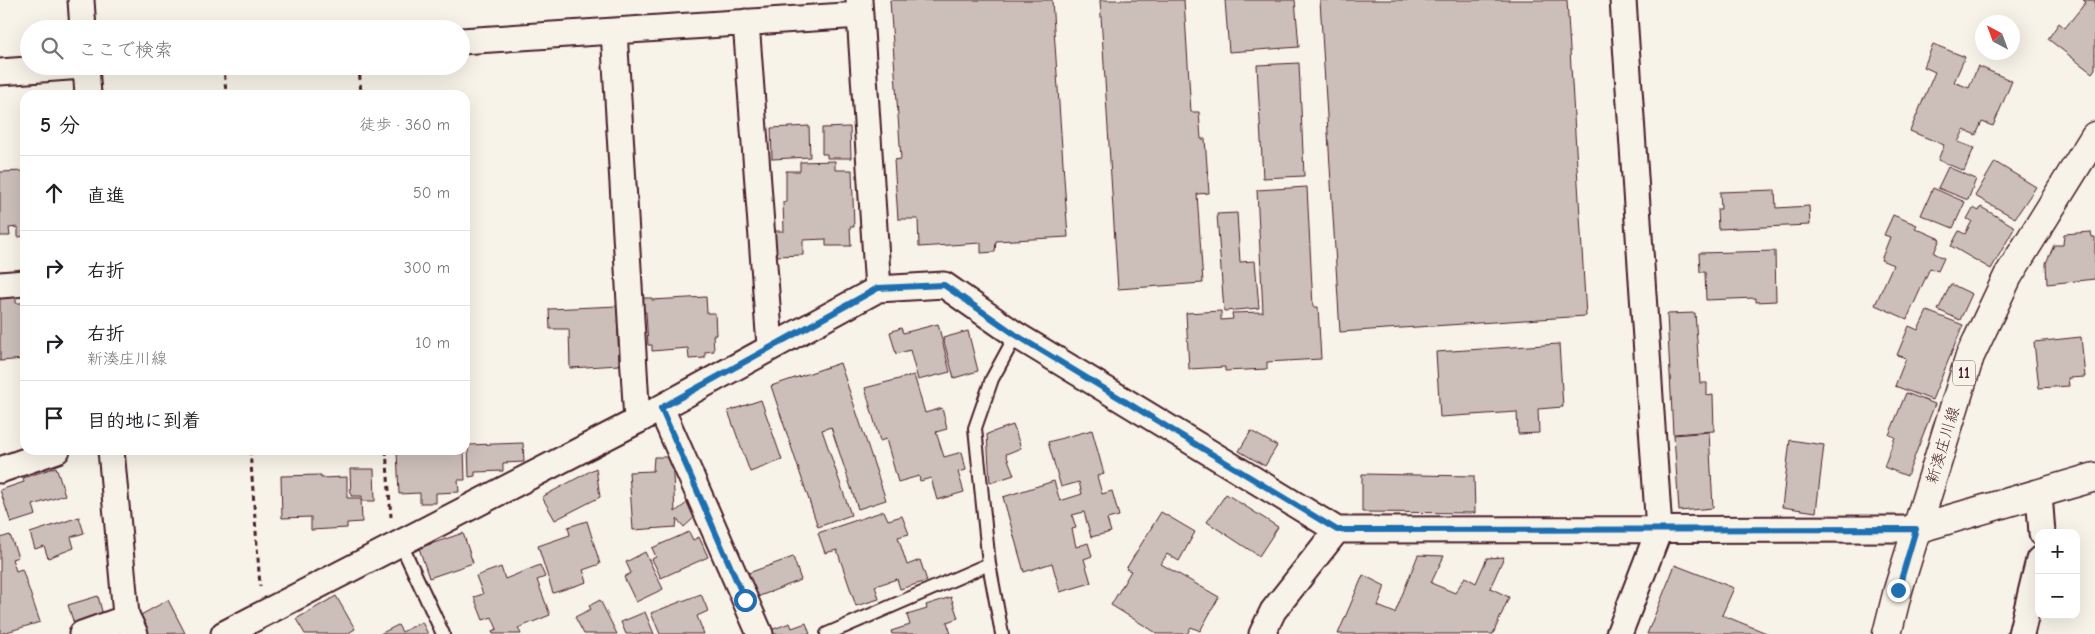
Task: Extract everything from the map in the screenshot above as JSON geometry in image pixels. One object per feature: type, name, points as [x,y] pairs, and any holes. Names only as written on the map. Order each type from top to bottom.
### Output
[{"type":"main road","name":"新湊庄川線","points":[[1887,634],[1916,529],[1970,356],[2008,276],[2095,136]]},
{"type":"main road","points":[[1916,529],[2095,477]]},
{"type":"street","points":[[81,0],[82,20]]},
{"type":"street","points":[[1619,634],[1659,530],[1623,0]]},
{"type":"street","points":[[470,40],[746,22],[859,7],[878,288]]},
{"type":"street","points":[[746,22],[770,346]]},
{"type":"street","points":[[614,31],[636,421]]},
{"type":"street","points":[[0,72],[20,71]]},
{"type":"street","points":[[85,75],[87,90]]},
{"type":"street","points":[[0,285],[20,283]]},
{"type":"street","points":[[224,634],[661,408],[770,346],[878,288],[944,285],[1016,335],[1337,530],[1916,529]]},
{"type":"street","points":[[661,408],[760,634]]},
{"type":"street","points":[[0,470],[43,455]]},
{"type":"street","points":[[82,634],[131,626],[112,455]]},
{"type":"street","points":[[2039,494],[2042,529]]},
{"type":"street","points":[[1262,634],[1273,611],[1337,530]]},
{"type":"street","points":[[2021,634],[2036,574]]},
{"type":"lane","points":[[1002,634],[989,564],[976,428],[992,379],[1016,335]]},
{"type":"lane","points":[[397,544],[443,634]]},
{"type":"lane","points":[[828,634],[989,564]]},
{"type":"path","points":[[225,75],[226,90]]},
{"type":"path","points":[[360,75],[361,90]]},
{"type":"path","points":[[250,455],[263,614]]},
{"type":"path","points":[[387,455],[397,544]]},
{"type":"building","points":[[890,0],[1052,0],[1068,237],[996,241],[995,252],[981,253],[981,243],[919,247],[918,219],[898,219],[894,160],[901,159]]},
{"type":"building","points":[[1100,0],[1184,0],[1191,112],[1199,112],[1201,139],[1205,139],[1209,193],[1197,194],[1203,283],[1118,289]]},
{"type":"building","points":[[1225,0],[1295,0],[1299,47],[1229,52]]},
{"type":"building","points":[[1320,0],[1567,0],[1586,316],[1340,332]]},
{"type":"building","points":[[2083,0],[2095,0],[2095,69],[2092,73],[2048,39],[2059,23],[2065,28],[2086,2]]},
{"type":"building","points":[[1933,44],[1965,57],[1954,82],[1969,88],[1978,66],[2012,81],[1993,126],[1982,122],[1976,135],[1964,130],[1958,142],[1974,148],[1964,171],[1938,160],[1944,145],[1910,131],[1935,72],[1924,67]]},
{"type":"building","points":[[1299,63],[1304,176],[1263,178],[1257,65]]},
{"type":"building","points":[[809,126],[810,157],[772,159],[771,128]]},
{"type":"building","points":[[850,127],[851,158],[827,158],[827,154],[822,154],[822,128]]},
{"type":"building","points":[[835,161],[835,170],[852,170],[854,227],[850,227],[851,246],[826,246],[826,239],[803,240],[803,255],[774,256],[773,231],[784,231],[783,202],[786,202],[786,171],[800,171],[800,162]]},
{"type":"building","points":[[1995,162],[2036,187],[2015,218],[1975,196]]},
{"type":"building","points":[[1948,167],[1976,179],[1968,200],[1938,188]]},
{"type":"building","points":[[20,171],[20,237],[18,237],[18,227],[9,228],[10,236],[0,236],[0,172]]},
{"type":"building","points":[[1307,187],[1313,307],[1318,307],[1321,359],[1267,362],[1267,369],[1225,371],[1225,367],[1189,369],[1186,313],[1221,311],[1221,320],[1233,319],[1232,313],[1263,312],[1257,190]]},
{"type":"building","points":[[1933,188],[1965,202],[1953,228],[1921,215]]},
{"type":"building","points":[[1775,190],[1776,208],[1809,206],[1810,225],[1718,229],[1717,209],[1721,209],[1720,192]]},
{"type":"building","points":[[1981,207],[2015,227],[1991,269],[1951,246],[1959,231],[1965,234],[1972,221],[1967,219],[1973,208],[1979,211]]},
{"type":"building","points":[[1237,213],[1240,262],[1255,261],[1259,308],[1224,311],[1217,214]]},
{"type":"building","points":[[1893,215],[1917,225],[1915,228],[1940,239],[1934,253],[1944,258],[1938,271],[1930,268],[1907,319],[1875,305],[1893,265],[1881,260],[1890,237],[1884,235]]},
{"type":"building","points":[[2091,232],[2092,237],[2095,237],[2095,279],[2047,284],[2046,263],[2054,245],[2063,245],[2064,234]]},
{"type":"building","points":[[1775,251],[1776,301],[1756,302],[1756,298],[1706,300],[1705,272],[1700,272],[1699,253]]},
{"type":"building","points":[[1951,284],[1972,294],[1960,320],[1938,310]]},
{"type":"building","points":[[16,294],[16,303],[20,303],[20,359],[0,361],[0,295]]},
{"type":"building","points":[[706,297],[707,313],[715,313],[716,335],[713,335],[714,351],[705,352],[705,358],[689,359],[688,348],[652,351],[652,345],[648,345],[646,312],[642,312],[641,298],[652,298],[652,300]]},
{"type":"building","points":[[617,306],[619,365],[570,368],[569,329],[550,329],[549,309]]},
{"type":"building","points":[[1927,311],[1963,325],[1932,400],[1895,386],[1906,358],[1897,355],[1909,326],[1918,330]]},
{"type":"building","points":[[1695,313],[1700,383],[1707,383],[1707,396],[1713,395],[1714,431],[1673,434],[1667,314]]},
{"type":"building","points":[[938,324],[950,372],[918,380],[910,350],[896,354],[890,332],[901,328],[903,333]]},
{"type":"building","points":[[968,331],[978,371],[954,378],[943,338]]},
{"type":"building","points":[[2081,337],[2085,377],[2068,378],[2069,386],[2039,388],[2034,342]]},
{"type":"building","points":[[1559,344],[1563,407],[1538,409],[1539,433],[1518,434],[1517,412],[1440,417],[1436,352]]},
{"type":"building","points":[[840,363],[886,500],[858,509],[831,427],[822,430],[851,515],[818,527],[771,386]]},
{"type":"building","points":[[914,375],[925,413],[942,408],[947,429],[936,432],[944,457],[962,452],[966,470],[958,472],[964,492],[937,500],[931,478],[920,481],[919,476],[898,482],[886,439],[880,441],[865,388]]},
{"type":"building","points":[[1906,393],[1935,404],[1907,476],[1884,467],[1895,437],[1889,435]]},
{"type":"building","points":[[761,400],[782,460],[750,472],[728,411]]},
{"type":"building","points":[[1013,425],[1021,448],[1006,454],[1014,475],[990,483],[987,434]]},
{"type":"building","points":[[1092,430],[1104,474],[1097,476],[1102,494],[1112,491],[1119,516],[1107,519],[1111,532],[1091,537],[1084,512],[1072,515],[1076,528],[1072,529],[1076,547],[1088,543],[1092,556],[1084,559],[1091,583],[1060,592],[1052,563],[1024,572],[1003,497],[1054,481],[1060,501],[1082,494],[1079,482],[1061,487],[1048,442]]},
{"type":"building","points":[[1251,431],[1277,446],[1265,466],[1239,451]]},
{"type":"building","points":[[1709,432],[1713,508],[1679,511],[1674,435]]},
{"type":"building","points":[[1790,440],[1824,445],[1816,512],[1782,507]]},
{"type":"building","points":[[523,443],[524,462],[503,463],[503,471],[475,472],[475,476],[469,477],[470,445]]},
{"type":"building","points":[[397,455],[464,455],[465,480],[458,480],[459,492],[436,493],[436,503],[420,503],[420,493],[399,494]]},
{"type":"building","points":[[654,457],[672,457],[675,512],[687,503],[698,514],[684,527],[677,519],[676,527],[633,530],[629,472],[653,471]]},
{"type":"building","points":[[56,467],[65,495],[33,505],[36,515],[11,523],[0,490],[24,482],[23,478]]},
{"type":"building","points":[[596,468],[600,497],[555,520],[542,497]]},
{"type":"building","points":[[350,469],[374,469],[375,501],[362,501],[362,496],[351,496]]},
{"type":"building","points":[[1362,474],[1474,476],[1475,513],[1362,512]]},
{"type":"building","points":[[321,475],[321,478],[347,477],[347,498],[361,498],[362,522],[347,523],[347,528],[311,530],[311,517],[282,518],[281,476]]},
{"type":"building","points":[[1226,494],[1278,527],[1259,556],[1207,522]]},
{"type":"building","points":[[884,511],[888,520],[902,516],[909,534],[898,537],[907,565],[920,560],[927,581],[900,589],[897,579],[875,586],[879,599],[856,606],[837,550],[825,553],[818,533]]},
{"type":"building","points":[[1161,512],[1195,532],[1179,561],[1167,554],[1161,564],[1219,597],[1200,631],[1191,627],[1187,634],[1158,634],[1111,605],[1131,571],[1126,569]]},
{"type":"building","points":[[79,517],[84,533],[71,537],[74,548],[48,558],[44,546],[35,549],[30,533]]},
{"type":"building","points":[[587,521],[600,564],[583,570],[587,582],[553,593],[538,546],[570,535],[568,527]]},
{"type":"building","points":[[689,532],[693,540],[699,537],[708,557],[661,578],[652,559],[656,557],[652,548]]},
{"type":"building","points":[[463,533],[473,563],[429,578],[419,548]]},
{"type":"building","points":[[10,535],[18,557],[12,559],[16,571],[22,569],[40,622],[0,634],[0,538]]},
{"type":"building","points":[[645,552],[663,589],[636,602],[624,577],[631,573],[626,562]]},
{"type":"building","points":[[1418,555],[1444,556],[1431,583],[1455,593],[1465,577],[1476,583],[1487,558],[1504,557],[1490,588],[1509,597],[1493,634],[1338,634],[1363,575],[1385,586],[1378,606],[1395,613]]},
{"type":"building","points":[[793,557],[801,580],[752,599],[743,575]]},
{"type":"building","points":[[540,565],[545,577],[537,580],[550,615],[518,628],[521,634],[493,634],[492,631],[497,629],[492,617],[483,620],[474,597],[483,594],[476,576],[501,567],[505,579]]},
{"type":"building","points":[[1675,565],[1734,588],[1722,615],[1769,634],[1647,634]]},
{"type":"building","points":[[701,594],[708,611],[697,616],[704,634],[660,634],[651,613]]},
{"type":"building","points":[[98,596],[104,619],[75,627],[68,605]]},
{"type":"building","points":[[336,596],[355,629],[347,634],[305,634],[296,619]]},
{"type":"building","points":[[951,597],[958,618],[947,622],[951,634],[892,634],[891,631],[910,625],[907,615],[927,609],[926,605]]},
{"type":"building","points":[[168,600],[185,633],[148,634],[139,616]]},
{"type":"building","points":[[600,600],[617,634],[584,634],[575,617],[591,609],[589,606]]},
{"type":"building","points":[[645,612],[654,634],[626,634],[621,622]]},
{"type":"building","points":[[422,622],[428,634],[380,634],[398,625],[402,632]]},
{"type":"building","points":[[790,623],[792,628],[806,623],[810,634],[769,634],[768,631]]},
{"type":"route","points":[[745,600],[661,408],[770,346],[878,288],[944,285],[1016,335],[1337,530],[1880,531],[1916,529],[1898,590]]}]
